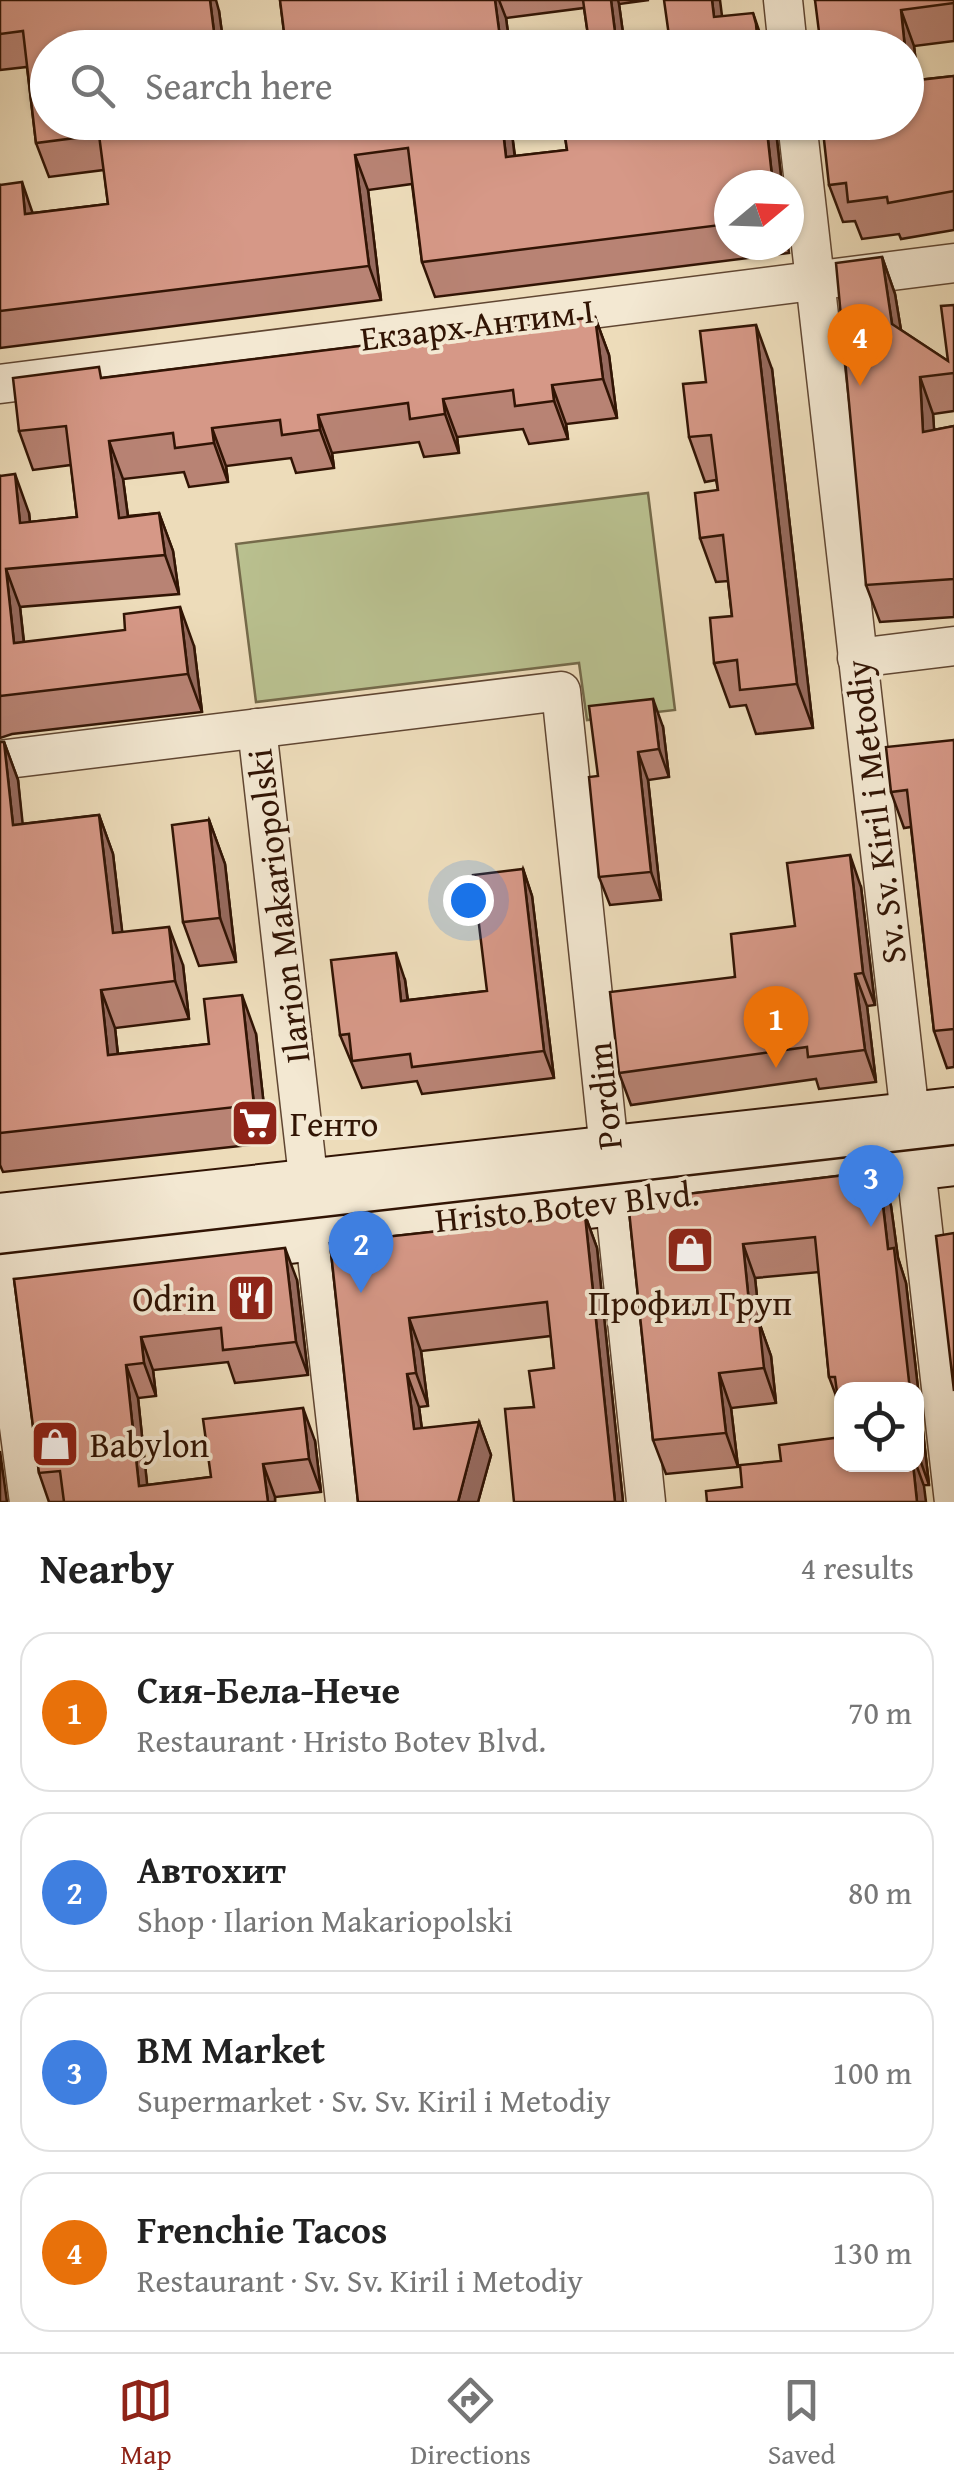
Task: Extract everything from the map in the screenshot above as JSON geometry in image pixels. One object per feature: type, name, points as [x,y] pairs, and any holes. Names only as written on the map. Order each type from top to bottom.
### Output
[{"type":"main road","name":"Hristo Botev Blvd.","points":[[0,1271],[609,1151],[934,1139]]},
{"type":"main road","name":"Hristo Botev Blvd.","points":[[0,1220],[615,1202],[934,1139]]},
{"type":"street","points":[[783,0],[786,30]]},
{"type":"street","name":"Sv. Sv. Kiril i Metodiy","points":[[799,140],[857,658],[934,1139],[954,1502]]},
{"type":"street","name":"Екзарх Антим I","points":[[0,384],[954,263]]},
{"type":"street","points":[[857,658],[954,646]]},
{"type":"street","name":"Pordim","points":[[258,728],[561,691],[646,1502]]},
{"type":"street","points":[[0,760],[258,728]]},
{"type":"street","name":"Ilarion Makariopolski","points":[[258,728],[345,1502]]},
{"type":"street","points":[[0,1284],[29,1502]]},
{"type":"green space","points":[[648,493],[675,710],[587,720],[579,663],[256,702],[236,544]]},
{"type":"building","points":[[0,0],[210,0],[214,30],[30,30],[30,91],[23,31],[0,34]]},
{"type":"building","points":[[280,0],[495,0],[499,30],[284,30]]},
{"type":"building","points":[[583,0],[611,0],[615,30],[587,30]]},
{"type":"building","points":[[664,0],[712,0],[714,17],[753,13],[756,30],[668,30]]},
{"type":"building","points":[[815,0],[954,0],[901,10],[903,30],[819,30]]},
{"type":"building","points":[[954,76],[954,191],[888,203],[887,197],[848,202],[846,183],[829,185],[824,140],[924,140],[924,79]]},
{"type":"building","points":[[100,140],[504,140],[506,157],[567,150],[566,140],[768,140],[771,170],[714,170],[714,226],[422,262],[408,148],[355,155],[369,266],[0,311],[0,185],[22,182],[25,214],[108,204]]},
{"type":"building","points":[[882,257],[892,324],[948,361],[941,306],[954,305],[954,373],[920,377],[923,432],[954,426],[954,579],[866,585],[836,263]]},
{"type":"building","points":[[595,317],[603,379],[552,385],[554,401],[515,406],[513,390],[443,399],[445,414],[410,419],[408,403],[318,415],[320,430],[282,435],[280,420],[212,428],[214,443],[175,448],[173,433],[109,441],[119,518],[159,513],[165,555],[6,569],[14,643],[125,630],[124,614],[180,607],[188,674],[0,696],[0,476],[15,474],[20,523],[77,517],[66,426],[19,431],[13,378],[99,367],[101,378]]},
{"type":"building","points":[[756,325],[797,684],[740,690],[737,660],[714,663],[710,618],[732,616],[723,535],[700,538],[695,493],[718,490],[711,435],[689,437],[683,384],[706,382],[700,331]]},
{"type":"building","points":[[653,699],[659,749],[638,752],[651,872],[599,877],[589,777],[598,776],[589,706]]},
{"type":"building","points":[[954,740],[954,1029],[934,1031],[907,790],[891,792],[886,747]]},
{"type":"building","points":[[0,742],[4,742],[13,825],[99,815],[113,933],[169,927],[175,981],[101,990],[108,1055],[209,1044],[204,999],[242,995],[254,1105],[0,1133]]},
{"type":"building","points":[[209,820],[220,918],[183,922],[172,825]]},
{"type":"building","points":[[850,855],[863,973],[855,974],[865,1050],[808,1057],[807,1047],[619,1073],[610,992],[735,977],[731,934],[795,926],[787,863]]},
{"type":"building","points":[[523,869],[544,1051],[412,1067],[410,1054],[352,1061],[349,1034],[340,1035],[331,960],[396,953],[401,1001],[487,991],[473,875]]},
{"type":"building","points":[[879,1171],[888,1249],[894,1248],[909,1382],[836,1382],[835,1377],[829,1377],[815,1237],[743,1244],[751,1322],[759,1321],[764,1368],[719,1373],[726,1433],[653,1440],[628,1201]]},
{"type":"building","points":[[585,1215],[615,1502],[514,1502],[505,1409],[534,1407],[529,1371],[554,1368],[547,1302],[409,1318],[416,1373],[407,1374],[414,1429],[479,1422],[458,1502],[358,1502],[330,1243]]},
{"type":"building","points":[[954,1233],[954,1391],[936,1236]]},
{"type":"building","points":[[285,1248],[296,1342],[223,1350],[221,1328],[141,1337],[144,1363],[126,1365],[139,1486],[211,1477],[203,1419],[303,1408],[309,1459],[263,1464],[268,1502],[64,1502],[60,1471],[39,1473],[14,1279]]},
{"type":"building","points":[[834,1438],[834,1472],[914,1472],[917,1502],[707,1502],[706,1491],[742,1487],[740,1465],[781,1461],[779,1445]]},
{"type":"tram line","points":[[0,1254],[954,1145]]},
{"type":"place","name":"Frenchie Tacos","points":[[860,386]]},
{"type":"place","name":"Сия-Бела-Нече","points":[[776,1068]]},
{"type":"place","name":"Генто","points":[[255,1123]]},
{"type":"place","name":"BM Market","points":[[871,1227]]},
{"type":"place","name":"Профил Груп","points":[[690,1250]]},
{"type":"place","name":"Автохит","points":[[361,1293]]},
{"type":"place","name":"Odrin","points":[[251,1298]]},
{"type":"place","name":"Babylon","points":[[55,1444]]}]
